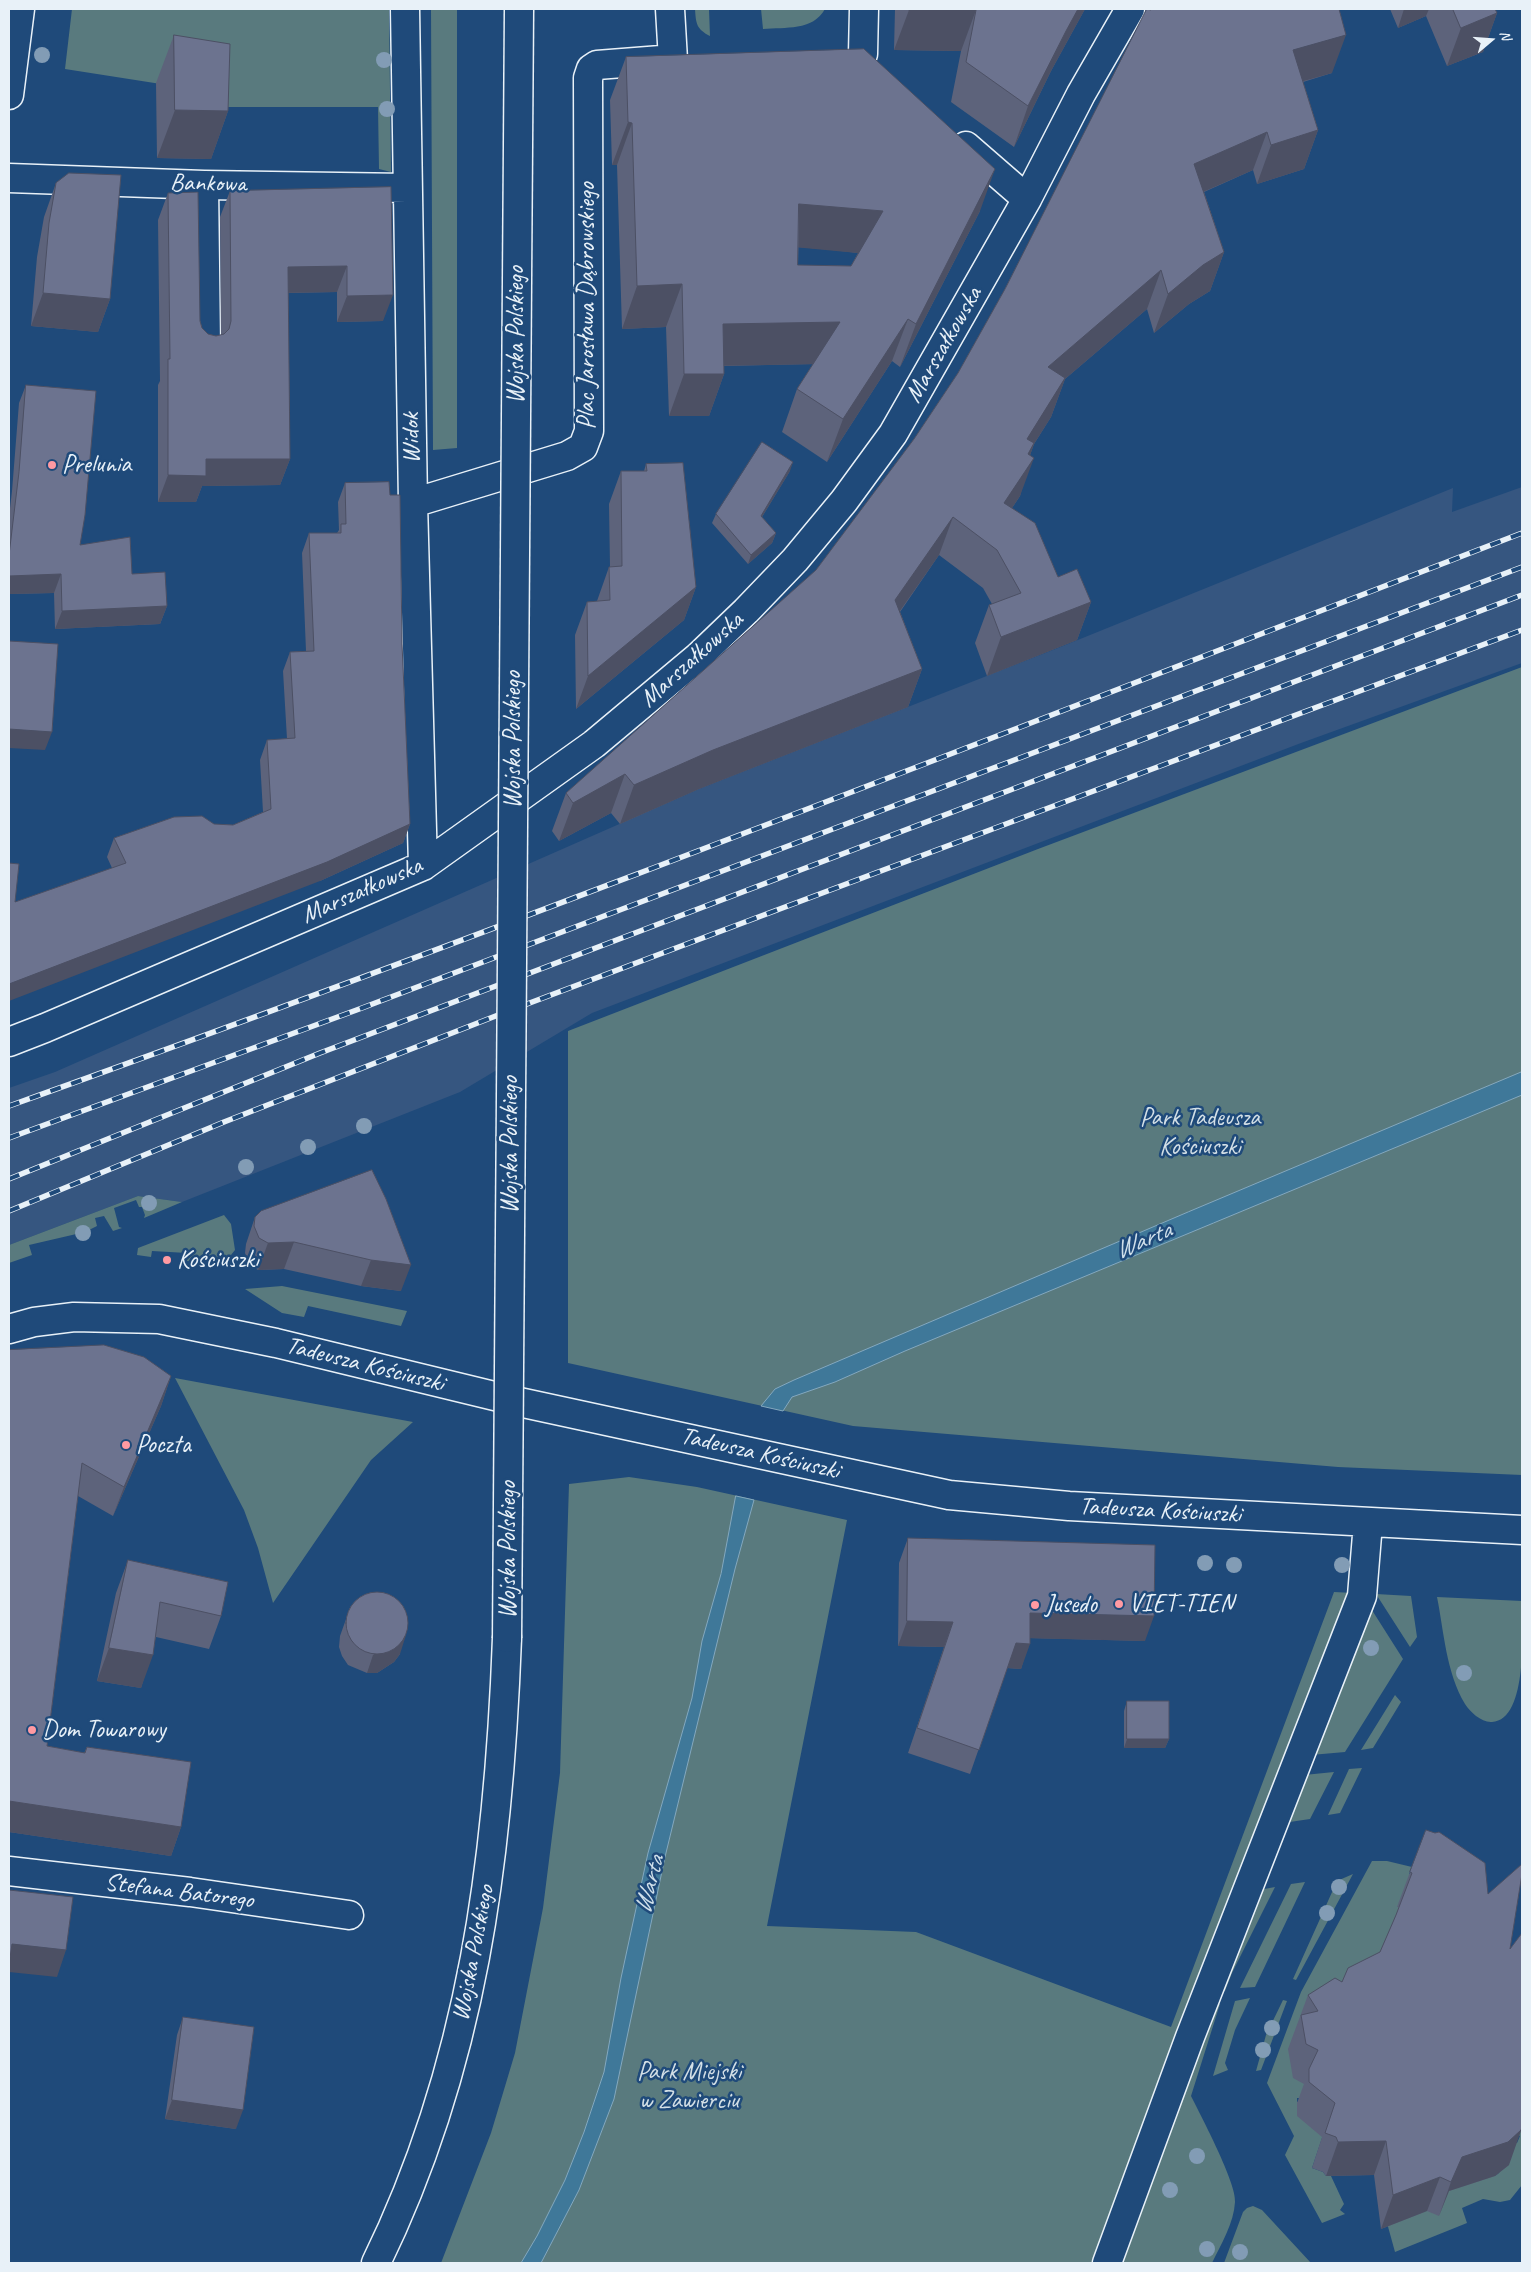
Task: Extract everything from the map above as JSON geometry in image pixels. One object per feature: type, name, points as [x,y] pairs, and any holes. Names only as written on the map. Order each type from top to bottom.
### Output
[{"type":"street","points":[[9,95],[20,9]]},
{"type":"street","name":"Widok","points":[[405,9],[413,503],[423,866]]},
{"type":"street","name":"Wojska Polskiego","points":[[376,2263],[414,2175],[436,2113],[471,1987],[494,1843],[504,1715],[507,1638],[519,9]]},
{"type":"street","name":"Plac Jarosława Dąbrowskiego","points":[[413,503],[567,456],[583,447],[589,430],[588,78],[591,69],[597,65],[683,59],[670,9]]},
{"type":"street","points":[[863,54],[864,9]]},
{"type":"street","name":"Marszałkowska","points":[[9,1042],[423,866],[594,744],[639,708],[746,611],[795,560],[844,501],[893,434],[1027,200],[1081,94],[1130,9]]},
{"type":"street","points":[[836,55],[863,54],[884,73]]},
{"type":"street","points":[[950,132],[1027,200]]},
{"type":"street","name":"Bankowa","points":[[9,178],[204,185],[408,188]]},
{"type":"street","points":[[204,185],[206,346]]},
{"type":"street","name":"Tadeusza Kościuszki","points":[[9,1329],[34,1322],[74,1317],[159,1319],[276,1343],[519,1402],[959,1496],[1069,1506],[1522,1530]]},
{"type":"street","points":[[1107,2263],[1190,2037],[1362,1596],[1368,1523]]},
{"type":"street","name":"Stefana Batorego","points":[[9,1871],[190,1892],[349,1914]]},
{"type":"shaded area","points":[[1522,487],[1522,663],[1301,743],[592,1013],[460,1092],[182,1202],[138,1196],[9,1245],[9,1088],[55,1072],[699,789],[1058,648],[1453,488],[1452,512]]},
{"type":"green space","points":[[72,9],[389,9],[391,172],[379,169],[378,107],[212,107],[212,92],[65,69]]},
{"type":"green space","points":[[431,9],[457,9],[457,448],[433,450]]},
{"type":"green space","points":[[695,9],[709,9],[710,36],[699,28]]},
{"type":"green space","points":[[761,9],[825,9],[813,21],[798,27],[763,29]]},
{"type":"green space","name":"Park Tadeusza Kościuszki","points":[[1522,667],[1522,1475],[1338,1467],[853,1426],[568,1363],[568,1031],[1038,849]]},
{"type":"green space","points":[[138,1196],[182,1202],[144,1218],[145,1215],[142,1207],[139,1207],[136,1200],[114,1208],[119,1227],[122,1228],[113,1231],[104,1216],[95,1218],[97,1226],[85,1232],[29,1245],[32,1255],[9,1263],[9,1245]]},
{"type":"green space","points":[[224,1215],[231,1224],[235,1250],[223,1265],[187,1261],[187,1253],[152,1251],[151,1257],[137,1255],[138,1248]]},
{"type":"green space","points":[[282,1286],[407,1311],[401,1326],[308,1306],[304,1317],[282,1313],[245,1289]]},
{"type":"green space","points":[[175,1378],[413,1422],[371,1460],[273,1603],[258,1548],[244,1510]]},
{"type":"green space","name":"Park Miejski w Zawierciu","points":[[629,1477],[697,1487],[847,1520],[767,1926],[916,1932],[1171,2027],[1334,1592],[1354,1593],[1100,2263],[441,2263],[491,2133],[515,2053],[543,1908],[560,1773],[569,1484]]},
{"type":"green space","points":[[1376,1594],[1411,1596],[1417,1637],[1410,1647]]},
{"type":"green space","points":[[1437,1597],[1522,1601],[1521,1670],[1518,1689],[1512,1706],[1504,1717],[1492,1722],[1484,1721],[1465,1704],[1450,1665]]},
{"type":"green space","points":[[1370,1607],[1403,1659],[1345,1752],[1311,1755]]},
{"type":"green space","points":[[1395,1695],[1401,1702],[1373,1748],[1361,1750]]},
{"type":"green space","points":[[1362,1768],[1340,1813],[1328,1815],[1349,1769]]},
{"type":"green space","points":[[1334,1772],[1310,1819],[1283,1823],[1304,1775]]},
{"type":"green space","points":[[1372,1861],[1387,1861],[1412,1867],[1409,1874],[1416,1877],[1406,1910],[1305,2084],[1303,2098],[1297,2098],[1297,2102],[1303,2102],[1326,2126],[1312,2168],[1323,2172],[1326,2176],[1331,2176],[1344,2204],[1340,2210],[1345,2214],[1322,2223],[1285,2155],[1294,2136],[1267,2083],[1301,1992]]},
{"type":"green space","points":[[1353,1874],[1296,1980],[1293,1979],[1337,1881]]},
{"type":"green space","points":[[1305,1882],[1255,1987],[1240,1988],[1291,1884]]},
{"type":"green space","points":[[1275,1887],[1225,1991],[1217,1993],[1259,1890]]},
{"type":"green space","points":[[1250,1998],[1235,2030],[1225,2063],[1228,2070],[1213,2076],[1235,2001]]},
{"type":"green space","points":[[1283,2000],[1287,2001],[1261,2070],[1256,2071],[1266,2035]]},
{"type":"green space","points":[[1220,2004],[1191,2096],[1218,2150],[1234,2193],[1235,2202],[1230,2226],[1212,2263],[1117,2263],[1212,2006]]},
{"type":"green space","points":[[1522,2114],[1522,2185],[1510,2200],[1500,2202],[1483,2199],[1462,2208],[1467,2223],[1395,2252],[1387,2223],[1456,2174],[1495,2176],[1499,2173],[1513,2143],[1517,2143],[1520,2136],[1511,2132]]},
{"type":"green space","points":[[1253,2206],[1262,2210],[1311,2263],[1224,2263],[1243,2212]]},
{"type":"water","name":"Warta","points":[[1522,1072],[1522,1095],[905,1351],[835,1382],[792,1397],[783,1411],[761,1406],[775,1389],[794,1380]]},
{"type":"water","name":"Warta","points":[[736,1496],[754,1500],[735,1569],[665,1857],[614,2099],[579,2190],[541,2263],[521,2263],[565,2180],[584,2132],[604,2072],[621,1978],[648,1853],[692,1698],[702,1641],[721,1574]]},
{"type":"building","points":[[909,9],[1078,9],[1028,106],[966,62],[976,10]]},
{"type":"building","points":[[1147,9],[1339,9],[1346,35],[1293,50],[1318,130],[1271,145],[1267,132],[1194,164],[1224,252],[1203,265],[1168,294],[1161,270],[1048,367],[1065,378],[1027,439],[1034,443],[1028,454],[1034,458],[1004,503],[1035,523],[1058,577],[1077,569],[1091,602],[1001,637],[989,605],[1021,593],[997,550],[953,517],[895,600],[922,669],[713,750],[634,785],[625,774],[573,803],[566,793],[816,570],[914,439],[958,373],[1005,289]]},
{"type":"building","points":[[1453,9],[1495,9],[1497,13],[1461,28]]},
{"type":"building","points":[[174,35],[230,44],[228,111],[175,110]]},
{"type":"building","points":[[864,49],[995,169],[916,324],[908,319],[843,419],[797,389],[840,322],[723,324],[724,374],[684,374],[682,284],[637,286],[632,123],[628,122],[626,57]],"holes":[[[799,204],[883,211],[851,266],[798,265]]]},
{"type":"building","points":[[69,173],[121,175],[110,299],[43,293],[49,223],[56,183]]},
{"type":"building","points":[[391,187],[393,295],[347,296],[347,266],[288,267],[290,459],[206,459],[206,476],[168,475],[168,359],[170,359],[168,193],[198,192],[200,321],[202,328],[208,334],[216,336],[224,334],[229,329],[231,321],[230,191]]},
{"type":"building","points":[[26,385],[96,391],[85,515],[80,545],[130,537],[132,574],[165,572],[167,606],[62,611],[61,574],[9,576],[9,555],[19,472]]},
{"type":"building","points":[[762,442],[793,462],[761,516],[776,533],[751,555],[716,514]]},
{"type":"building","points":[[683,463],[696,587],[588,676],[587,602],[610,600],[609,567],[622,566],[621,471],[647,471],[646,464]]},
{"type":"building","points":[[389,482],[390,495],[400,495],[402,644],[410,824],[327,862],[9,984],[9,863],[19,864],[15,902],[126,863],[114,838],[174,817],[202,816],[214,824],[233,825],[271,809],[267,740],[295,738],[290,652],[314,651],[309,533],[341,533],[341,524],[346,524],[345,483]]},
{"type":"building","points":[[9,641],[58,644],[52,732],[9,729]]},
{"type":"building","points":[[372,1170],[386,1199],[411,1265],[371,1260],[294,1242],[268,1243],[259,1238],[254,1226],[255,1217],[261,1211]]},
{"type":"building","points":[[104,1345],[144,1357],[171,1376],[124,1487],[82,1463],[47,1746],[85,1753],[87,1747],[191,1762],[181,1827],[9,1801],[9,1350]]},
{"type":"building","points":[[908,1538],[1155,1545],[1154,1616],[1030,1613],[1030,1644],[1016,1643],[979,1750],[917,1728],[953,1622],[907,1621]]},
{"type":"building","points":[[128,1560],[228,1582],[221,1616],[160,1602],[153,1655],[109,1648]]},
{"type":"building","points":[[377,1592],[389,1594],[399,1601],[406,1611],[408,1623],[406,1635],[399,1645],[389,1652],[377,1654],[365,1652],[355,1645],[348,1635],[346,1623],[348,1611],[355,1601],[365,1594]]},
{"type":"building","points":[[1127,1701],[1169,1701],[1169,1739],[1127,1739]]},
{"type":"building","points":[[1426,1830],[1435,1833],[1439,1832],[1485,1863],[1488,1894],[1522,1864],[1510,1949],[1522,1933],[1522,2128],[1508,2142],[1462,2157],[1451,2182],[1440,2177],[1393,2195],[1386,2141],[1338,2142],[1336,2137],[1325,2133],[1335,2103],[1309,2082],[1309,2069],[1318,2050],[1306,2044],[1301,2015],[1318,2011],[1308,1995],[1335,1978],[1342,1982],[1348,1968],[1380,1952],[1412,1873],[1410,1872]]},
{"type":"building","points":[[9,1890],[73,1897],[66,1950],[12,1944],[9,1965]]},
{"type":"building","points":[[183,2017],[254,2027],[243,2110],[172,2100]]},
{"type":"railway","points":[[9,1106],[578,896],[1522,533]]},
{"type":"railway","points":[[9,1138],[362,1008],[1522,567]]},
{"type":"railway","points":[[9,1179],[320,1053],[1522,595]]},
{"type":"railway","points":[[9,1211],[224,1122],[511,1010],[1522,630]]},
{"type":"place","name":"Prelunia","points":[[52,465]]},
{"type":"place","name":"Kościuszki","points":[[167,1260]]},
{"type":"place","name":"Poczta","points":[[126,1445]]},
{"type":"place","name":"VIET-TIEN","points":[[1119,1604]]},
{"type":"place","name":"Jusedo","points":[[1035,1605]]},
{"type":"place","name":"Dom Towarowy","points":[[32,1730]]}]
